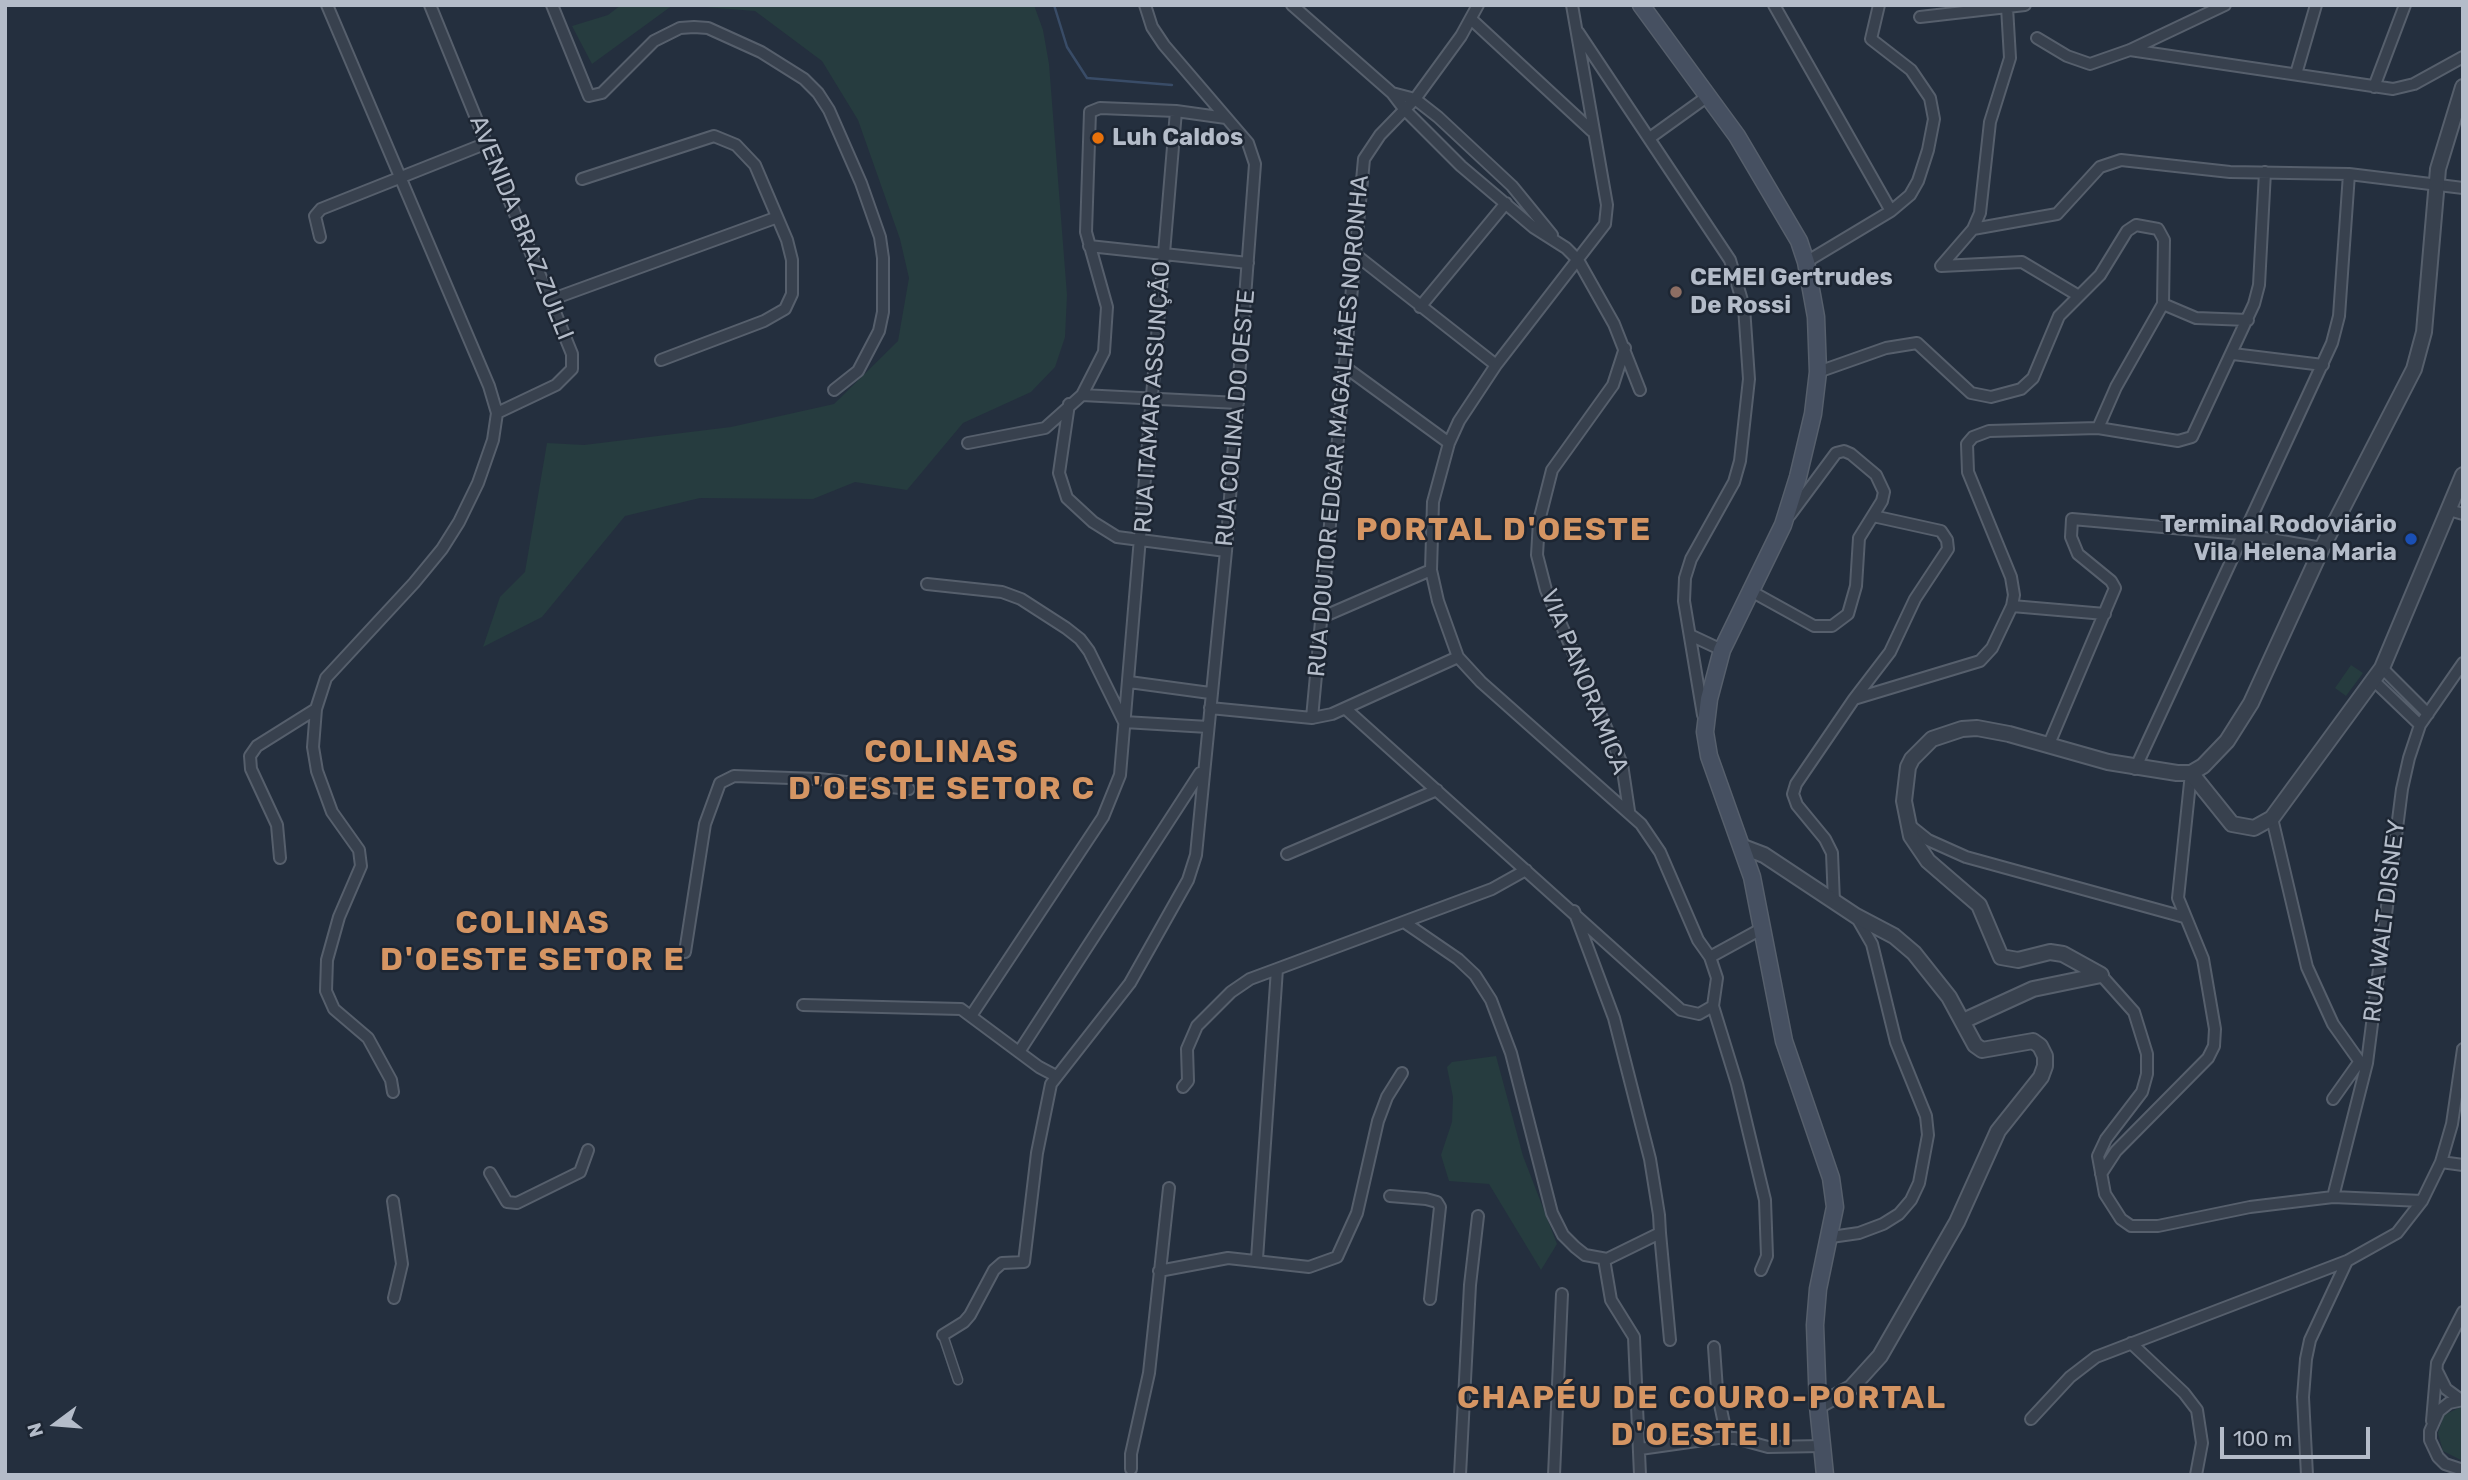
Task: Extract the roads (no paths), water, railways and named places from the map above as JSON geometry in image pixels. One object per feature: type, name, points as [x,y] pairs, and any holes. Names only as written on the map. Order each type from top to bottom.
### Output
[{"type":"main road","points":[[1641,5],[1737,136],[1799,241],[1806,262],[1816,323],[1818,372],[1808,434],[1783,525],[1749,590],[1723,650],[1705,724],[1709,756],[1743,847],[1763,928],[1784,1041],[1831,1178],[1835,1207],[1831,1237],[1818,1289],[1815,1325],[1818,1406],[1825,1475]]},
{"type":"street","points":[[327,5],[489,386],[497,413],[493,440],[478,483],[459,522],[442,549],[414,583],[326,678],[316,709],[313,747],[317,771],[332,812],[359,850],[361,866],[338,917],[327,960],[326,991],[334,1009],[368,1038],[391,1080],[393,1092]]},
{"type":"street","name":"AVENIDA BRAZ ZULLI","points":[[430,5],[572,354],[572,369],[556,385],[497,413]]},
{"type":"street","points":[[552,5],[586,94],[593,97],[602,93],[654,41],[680,28],[694,27],[708,27],[761,52],[804,79],[818,93],[834,119],[861,183],[880,237],[883,258],[883,312],[879,331],[858,371],[834,390]]},
{"type":"street","name":"RUA COLINA DO OESTE","points":[[1056,1076],[1117,1002],[1188,880],[1196,855],[1202,771],[1226,551],[1255,164],[1248,143],[1164,45],[1153,27],[1145,5]]},
{"type":"street","points":[[1292,5],[1392,93],[1435,142],[1577,260],[1625,348],[1640,390]]},
{"type":"street","name":"RUA DOUTOR EDGAR MAGALHÃES NORONHA","points":[[1312,718],[1364,159],[1380,135],[1415,99],[1472,20],[1478,5]]},
{"type":"street","points":[[1572,5],[1606,216],[1599,233],[1496,365],[1459,421],[1449,443],[1431,517],[1431,570],[1438,601],[1458,657],[1481,682],[1629,810]]},
{"type":"street","points":[[1774,5],[1891,211]]},
{"type":"street","points":[[1806,262],[1891,211],[1910,195],[1918,181],[1934,119],[1930,98],[1911,70],[1871,39],[1879,5]]},
{"type":"street","points":[[1920,17],[2025,5]]},
{"type":"street","points":[[2037,38],[2084,63],[2099,62],[2225,5]]},
{"type":"street","points":[[2296,74],[2316,5]]},
{"type":"street","points":[[2374,87],[2405,5]]},
{"type":"street","points":[[2007,7],[2010,58],[1990,122],[1983,197],[1973,229],[1941,266],[2022,262],[2079,296]]},
{"type":"street","points":[[1472,20],[1592,131]]},
{"type":"street","points":[[1576,29],[1730,260],[1744,307],[1749,379],[1740,461],[1727,497],[1686,569],[1684,601],[1705,724]]},
{"type":"street","points":[[2130,50],[2374,87],[2404,88],[2463,57]]},
{"type":"street","points":[[2422,1201],[2333,1197],[2250,1207],[2158,1226],[2131,1226],[2113,1210],[2098,1156],[2101,1148],[2132,1109],[2142,1092],[2147,1074],[2147,1054],[2134,1012],[2101,975],[2063,954],[2050,952],[2018,960],[2001,957],[1979,905],[1928,861],[1906,822],[1903,801],[1912,758],[1932,739],[1962,729],[1977,727],[2135,769],[2191,773],[2211,759],[2240,724],[2322,548],[2410,378],[2419,354],[2424,332],[2436,185],[2445,141],[2463,87]]},
{"type":"street","points":[[1392,93],[1415,99],[1438,117],[1512,186],[1558,243]]},
{"type":"street","points":[[1650,137],[1707,96]]},
{"type":"street","points":[[968,443],[1045,428],[1082,395],[1104,352],[1107,307],[1089,246],[1088,116],[1094,109],[1100,108],[1176,111],[1226,118]]},
{"type":"street","name":"RUA ITAMAR ASSUNÇÃO","points":[[971,1016],[1103,817],[1120,775],[1142,543],[1150,397],[1176,111]]},
{"type":"street","points":[[582,178],[714,136],[736,145],[750,159],[786,240],[792,260],[792,295],[785,309],[764,321],[661,360]]},
{"type":"street","points":[[320,237],[316,216],[321,209],[487,143]]},
{"type":"street","points":[[1973,229],[2057,214],[2100,167],[2121,160],[2189,169],[2349,174],[2463,188]]},
{"type":"street","points":[[1854,699],[1980,661],[1997,640],[2014,595],[2011,577],[1968,472],[1967,444],[1973,437],[1989,431],[2098,428],[2178,441],[2192,437],[2248,320],[2259,285],[2265,172]]},
{"type":"street","points":[[2135,769],[2241,534],[2323,365],[2339,316],[2349,174]]},
{"type":"street","points":[[1420,307],[1506,203]]},
{"type":"street","points":[[550,300],[775,218]]},
{"type":"street","points":[[1818,372],[1886,348],[1917,343],[1971,393],[1991,397],[2021,389],[2033,378],[2059,316],[2099,275],[2127,231],[2143,224],[2158,229],[2164,240],[2163,304],[2116,387],[2098,428]]},
{"type":"street","points":[[1089,246],[1248,263]]},
{"type":"street","points":[[1356,255],[1496,365]]},
{"type":"street","points":[[2163,304],[2196,318],[2248,320]]},
{"type":"street","name":"VIA PANORAMICA","points":[[1625,348],[1613,385],[1552,470],[1539,522],[1537,555],[1546,590],[1622,764],[1629,810],[1656,845],[1698,940],[1710,957]]},
{"type":"street","points":[[2233,354],[2323,365]]},
{"type":"street","points":[[1345,367],[1449,443]]},
{"type":"street","points":[[1082,395],[1238,403]]},
{"type":"street","points":[[1069,404],[1059,472],[1062,490],[1067,498],[1117,537],[1142,543],[1226,551]]},
{"type":"street","points":[[1749,590],[1814,626],[1832,626],[1840,622],[1853,601],[1859,538],[1882,501],[1884,492],[1876,475],[1851,454],[1840,451],[1829,460],[1783,525]]},
{"type":"street","points":[[2191,773],[2232,824],[2253,828],[2272,818],[2377,673],[2456,512],[2463,475]]},
{"type":"street","points":[[1834,902],[1832,853],[1825,839],[1797,805],[1793,789],[1854,699],[1890,652],[1915,599],[1948,549],[1947,540],[1941,531],[1873,516]]},
{"type":"street","points":[[2049,744],[2105,614],[2114,586],[2078,554],[2071,537],[2072,519],[2241,534],[2322,548]]},
{"type":"street","points":[[1320,618],[1431,570]]},
{"type":"street","points":[[927,584],[1002,592],[1021,599],[1066,628],[1080,639],[1088,651],[1124,722],[1208,727]]},
{"type":"street","points":[[2012,606],[2105,614]]},
{"type":"street","points":[[1690,635],[1723,650]]},
{"type":"street","points":[[1210,708],[1312,718],[1347,710],[1458,657]]},
{"type":"street","points":[[2377,673],[2420,725],[2463,663]]},
{"type":"street","points":[[2377,673],[2428,715]]},
{"type":"street","points":[[1129,682],[1210,693]]},
{"type":"street","points":[[280,858],[276,825],[251,769],[250,756],[257,746],[316,709]]},
{"type":"street","points":[[1347,710],[1574,911],[1681,1010],[1699,1014],[1713,1006]]},
{"type":"street","name":"RUA WALT DISNEY","points":[[2333,1197],[2363,1065],[2402,789],[2420,725]]},
{"type":"street","points":[[1019,1052],[1202,771]]},
{"type":"street","points":[[2101,1174],[2116,1151],[2194,1073],[2214,1046],[2215,1028],[2203,959],[2179,906],[2177,888],[2191,773]]},
{"type":"street","points":[[685,953],[705,824],[720,783],[734,776],[819,779],[909,789]]},
{"type":"street","points":[[1287,855],[1437,790]]},
{"type":"street","points":[[2272,818],[2307,967],[2325,1009],[2363,1065],[2333,1099]]},
{"type":"street","points":[[1906,822],[1928,840],[1966,857],[2185,916]]},
{"type":"street","points":[[1743,847],[1764,855],[1856,916],[1894,936],[1914,953],[1964,1021],[1975,1045],[1982,1050],[2033,1041],[2040,1046],[2045,1066],[2041,1077],[1998,1131],[1957,1222],[1880,1356],[1851,1388],[1818,1406]]},
{"type":"street","points":[[1183,1087],[1188,1081],[1187,1049],[1196,1026],[1231,992],[1250,979],[1492,890],[1526,870]]},
{"type":"street","points":[[1574,911],[1614,1018],[1650,1159],[1670,1339]]},
{"type":"street","points":[[1831,1237],[1859,1233],[1883,1224],[1899,1214],[1911,1200],[1919,1183],[1928,1136],[1926,1116],[1896,1042],[1872,944],[1856,916]]},
{"type":"street","points":[[1404,922],[1458,959],[1475,975],[1491,1000],[1511,1054],[1552,1213],[1563,1235],[1585,1255],[1604,1259],[1626,1252],[1660,1233]]},
{"type":"street","points":[[1761,1270],[1767,1256],[1765,1200],[1737,1084],[1713,1006],[1717,978],[1710,957],[1763,928]]},
{"type":"street","points":[[1256,1259],[1277,969]]},
{"type":"street","points":[[1964,1021],[2033,989],[2101,975]]},
{"type":"street","points":[[803,1005],[953,1007],[971,1016],[1056,1076],[1046,1099],[1024,1262],[1002,1263],[994,1270],[970,1315],[943,1335],[958,1380]]},
{"type":"street","points":[[2031,1419],[2070,1377],[2088,1364],[2131,1343],[2347,1261],[2397,1233],[2422,1201],[2441,1161],[2452,1124],[2463,1049]]},
{"type":"street","points":[[1159,1271],[1228,1258],[1256,1259],[1287,1266],[1309,1266],[1337,1257],[1357,1213],[1378,1121],[1387,1097],[1402,1073]]},
{"type":"street","points":[[490,1173],[507,1202],[517,1203],[580,1172],[588,1150]]},
{"type":"street","points":[[2441,1161],[2463,1165]]},
{"type":"street","points":[[1131,1469],[1149,1373],[1169,1188]]},
{"type":"street","points":[[1390,1196],[1426,1199],[1437,1202],[1440,1207],[1430,1299]]},
{"type":"street","points":[[393,1201],[402,1264],[394,1298]]},
{"type":"street","points":[[1461,1475],[1470,1285],[1478,1216]]},
{"type":"street","points":[[1604,1259],[1611,1300],[1633,1338],[1640,1475]]},
{"type":"street","points":[[2307,1475],[2303,1397],[2306,1359],[2310,1340],[2347,1261]]},
{"type":"street","points":[[1554,1475],[1562,1294]]},
{"type":"street","points":[[2460,1471],[2445,1464],[2433,1449],[2430,1440],[2436,1369],[2445,1344],[2463,1311]]},
{"type":"street","points":[[2131,1343],[2184,1393],[2197,1410],[2202,1443],[2196,1475]]},
{"type":"street","points":[[1714,1348],[1717,1390],[1727,1438]]},
{"type":"street","points":[[2432,1422],[2439,1411],[2462,1400],[2446,1389],[2436,1369]]},
{"type":"street","points":[[1640,1450],[1727,1438],[1768,1447],[1822,1446]]},
{"type":"waterway","points":[[1054,5],[1067,47],[1087,78],[1172,85]]},
{"type":"place","name":"Luh Caldos","points":[[1098,138]]},
{"type":"place","name":"CEMEI Gertrudes De Rossi","points":[[1676,292]]},
{"type":"place","name":"Terminal Rodoviário Vila Helena Maria","points":[[2411,539]]},
{"type":"district","name":"PORTAL D'OESTE","points":[[1504,531]]},
{"type":"district","name":"COLINAS D'OESTE SETOR C","points":[[942,772]]},
{"type":"district","name":"COLINAS D'OESTE SETOR E","points":[[533,942]]},
{"type":"district","name":"CHAPÉU DE COURO-PORTAL D'OESTE II","points":[[1702,1418]]}]
